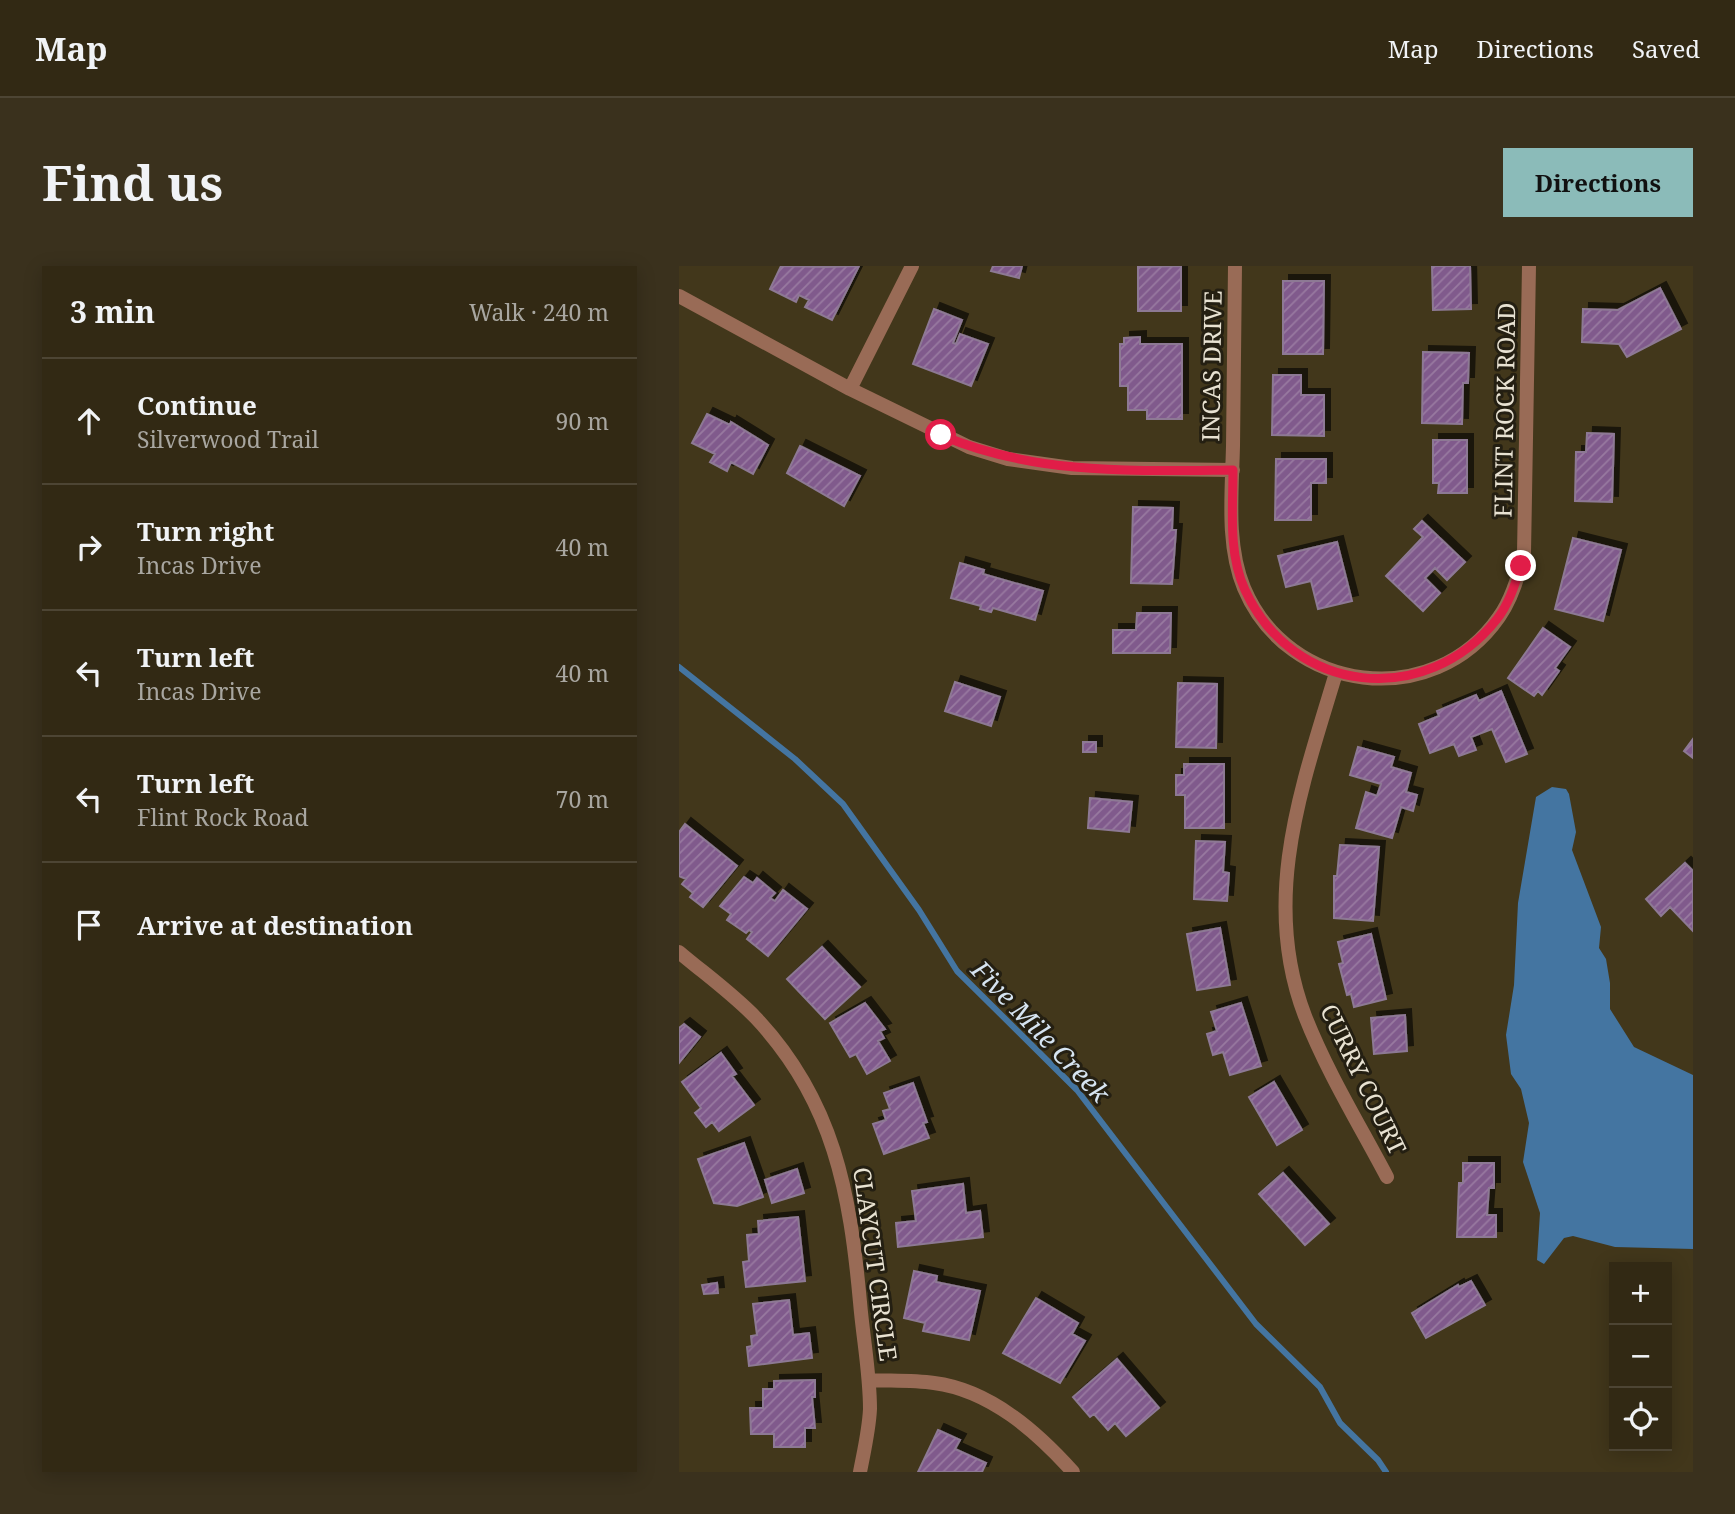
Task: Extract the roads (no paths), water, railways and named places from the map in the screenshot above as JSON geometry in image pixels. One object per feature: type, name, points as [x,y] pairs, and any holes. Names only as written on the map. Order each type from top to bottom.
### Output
[{"type":"street","points":[[850,389],[912,266]]},
{"type":"street","name":"INCAS DRIVE","points":[[1235,266],[1233,543],[1244,588],[1273,633],[1294,652],[1336,673]]},
{"type":"street","name":"FLINT ROCK ROAD","points":[[1336,673],[1375,679],[1399,678],[1443,664],[1482,637],[1499,617],[1511,594],[1524,553],[1529,266]]},
{"type":"street","points":[[679,296],[941,435],[1008,459],[1072,468],[1233,470]]},
{"type":"street","name":"CURRY COURT","points":[[1336,673],[1291,829],[1285,871],[1288,942],[1304,1013],[1323,1056],[1387,1177]]},
{"type":"street","name":"CLAYCUT CIRCLE","points":[[679,952],[755,1017],[785,1053],[823,1118],[848,1195],[869,1380],[868,1428],[860,1472]]},
{"type":"street","points":[[869,1380],[934,1382],[981,1397],[1012,1415],[1073,1472]]},
{"type":"water","points":[[1552,787],[1566,789],[1569,794],[1576,832],[1572,850],[1601,927],[1599,948],[1606,959],[1610,1009],[1634,1047],[1693,1075],[1693,1249],[1615,1247],[1573,1236],[1564,1238],[1544,1264],[1537,1260],[1540,1213],[1523,1162],[1529,1123],[1521,1089],[1511,1074],[1506,1035],[1514,985],[1518,903],[1536,797]]},
{"type":"waterway","name":"Five Mile Creek","points":[[679,667],[795,759],[843,804],[919,910],[957,971],[1077,1090],[1256,1324],[1320,1387],[1340,1423],[1378,1460],[1386,1472]]}]
